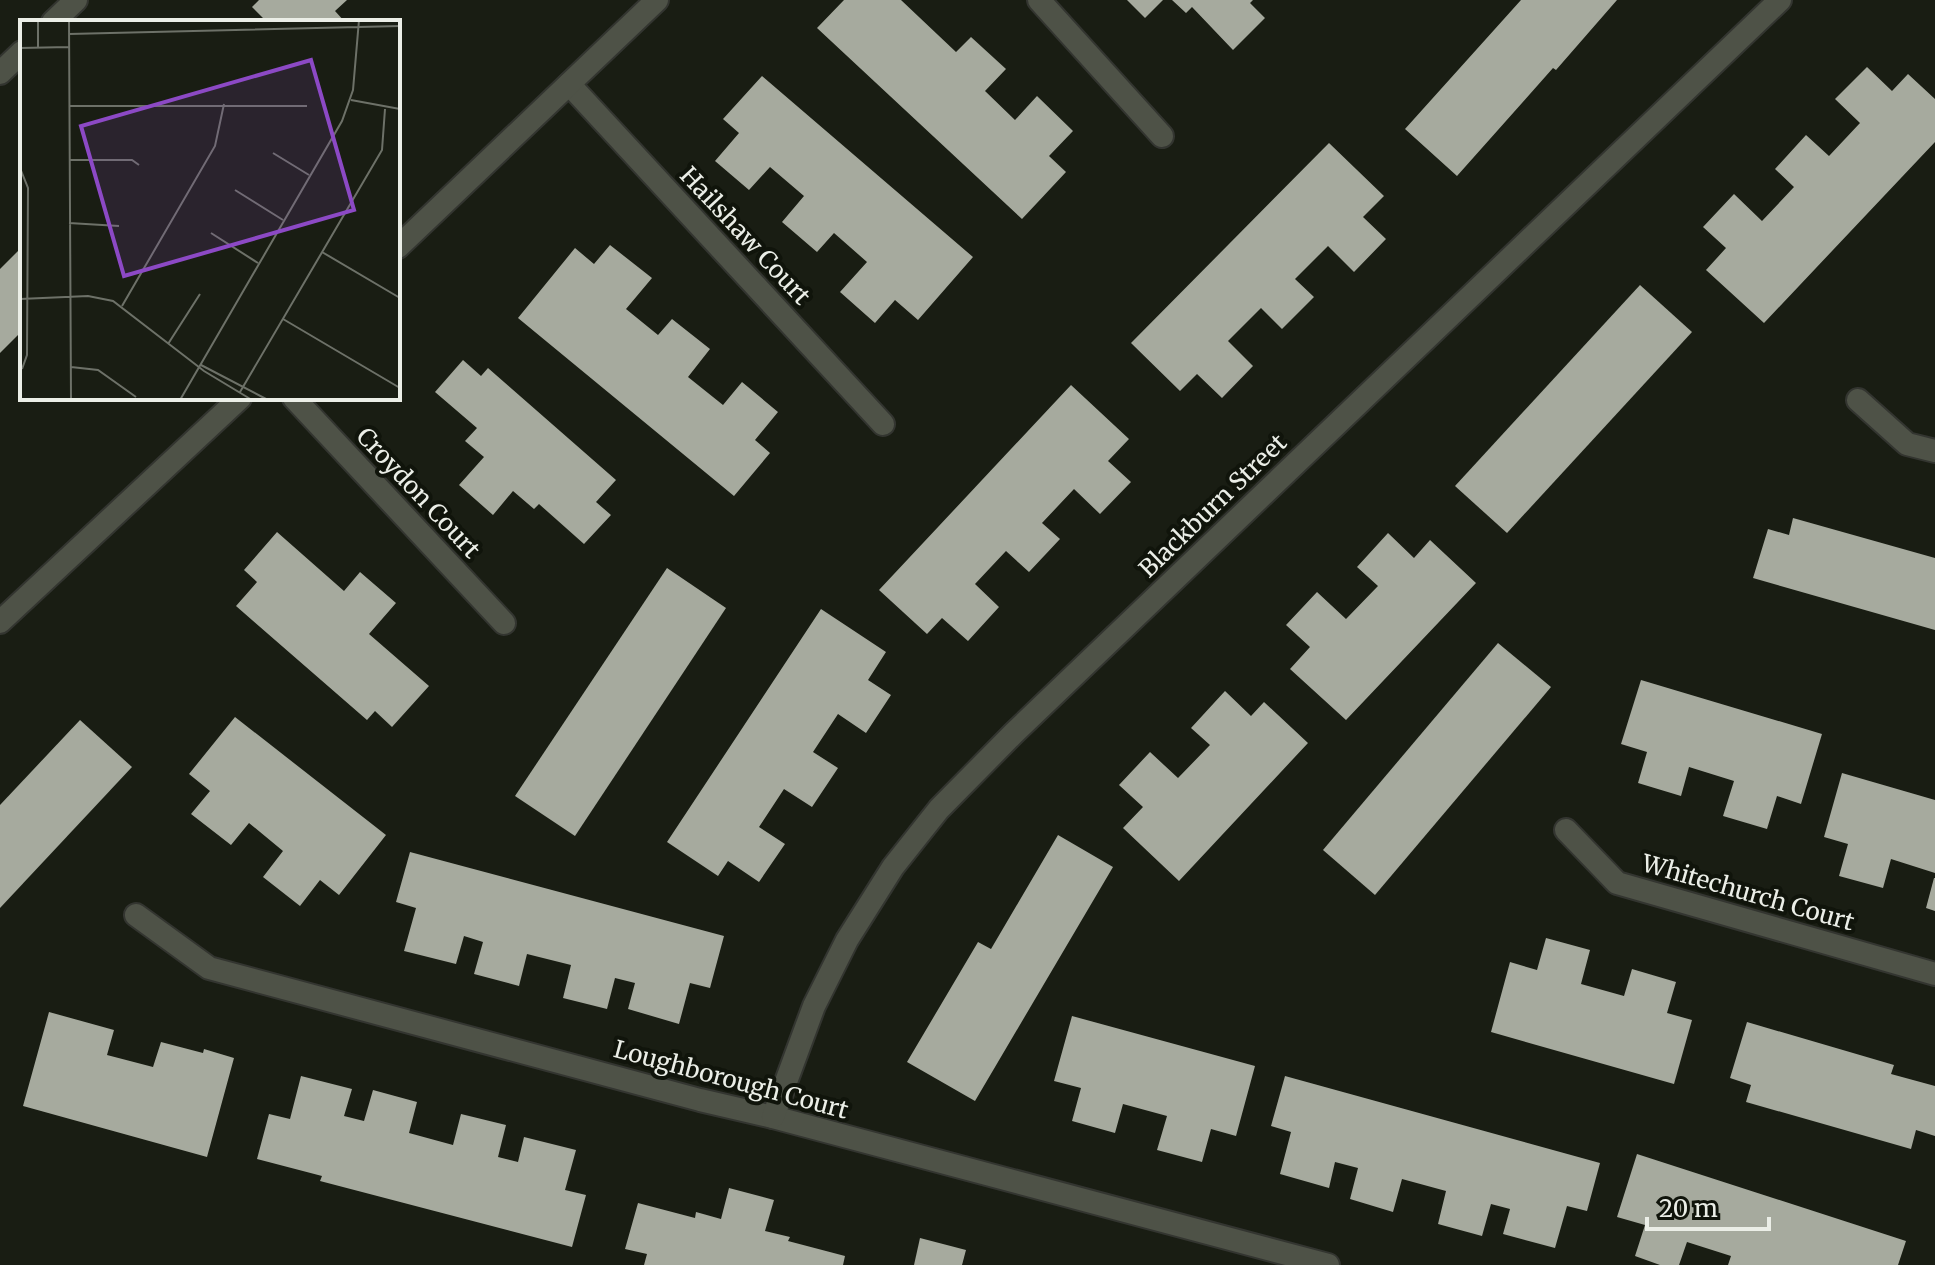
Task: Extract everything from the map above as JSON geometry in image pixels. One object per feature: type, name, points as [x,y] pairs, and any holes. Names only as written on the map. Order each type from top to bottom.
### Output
[{"type":"street","points":[[55,20],[76,0]]},
{"type":"street","points":[[400,245],[657,0]]},
{"type":"street","points":[[1039,0],[1162,136]]},
{"type":"street","name":"Blackburn Street","points":[[773,1117],[814,1006],[847,940],[893,867],[939,809],[1014,733],[1780,0]]},
{"type":"street","points":[[0,73],[20,54]]},
{"type":"street","name":"Hailshaw Court","points":[[569,84],[883,424]]},
{"type":"street","points":[[0,622],[238,400]]},
{"type":"street","name":"Croydon Court","points":[[296,400],[504,623]]},
{"type":"street","points":[[1858,400],[1907,444],[1935,451]]},
{"type":"street","name":"Whitechurch Court","points":[[1566,830],[1617,883],[1935,974]]},
{"type":"street","name":"Loughborough Court","points":[[136,915],[209,968],[1328,1265]]},
{"type":"building","points":[[259,0],[347,0],[335,11],[343,20],[265,20],[252,7]]},
{"type":"building","points":[[844,0],[901,0],[956,52],[971,37],[1006,69],[985,91],[1015,120],[1037,96],[1073,131],[1049,156],[1066,172],[1022,219],[817,28]]},
{"type":"building","points":[[1127,0],[1163,0],[1145,18]]},
{"type":"building","points":[[1172,0],[1253,0],[1250,3],[1265,18],[1233,50],[1192,7],[1186,13]]},
{"type":"building","points":[[1521,0],[1617,0],[1457,176],[1405,129]]},
{"type":"building","points":[[1867,67],[1892,91],[1908,74],[1935,99],[1935,142],[1764,323],[1706,270],[1726,248],[1703,227],[1734,194],[1762,221],[1794,187],[1775,169],[1806,135],[1829,156],[1860,123],[1835,99]]},
{"type":"building","points":[[762,76],[973,257],[918,320],[895,300],[875,323],[840,292],[867,262],[834,233],[817,252],[782,222],[804,196],[770,167],[749,190],[715,161],[739,133],[723,119]]},
{"type":"building","points":[[1329,143],[1384,196],[1363,217],[1386,239],[1354,272],[1328,246],[1295,279],[1314,297],[1282,329],[1261,308],[1228,341],[1253,366],[1222,398],[1197,374],[1180,391],[1131,343]]},
{"type":"building","points":[[610,245],[652,278],[626,309],[658,335],[672,319],[710,349],[688,377],[723,405],[742,382],[778,412],[755,440],[770,453],[734,496],[518,318],[575,248],[594,264]]},
{"type":"building","points":[[20,249],[20,333],[0,353],[0,269]]},
{"type":"building","points":[[1640,285],[1692,332],[1507,533],[1455,486]]},
{"type":"building","points":[[463,360],[481,376],[488,368],[616,480],[596,502],[611,515],[584,544],[539,504],[534,509],[513,491],[493,515],[459,485],[484,457],[465,441],[477,428],[435,392]]},
{"type":"building","points":[[1071,385],[1129,439],[1108,461],[1131,482],[1100,514],[1074,489],[1042,523],[1060,539],[1029,572],[1006,551],[975,584],[999,607],[968,641],[942,618],[927,634],[879,590]]},
{"type":"building","points":[[1793,518],[1935,558],[1935,630],[1753,578],[1768,529],[1789,535]]},
{"type":"building","points":[[277,532],[344,591],[360,572],[396,603],[369,634],[429,686],[392,727],[375,711],[367,720],[236,606],[257,582],[244,570]]},
{"type":"building","points":[[1388,533],[1414,558],[1430,540],[1476,583],[1346,720],[1290,669],[1310,647],[1286,625],[1317,592],[1346,619],[1378,586],[1357,567]]},
{"type":"building","points":[[667,568],[726,608],[575,836],[515,796]]},
{"type":"building","points":[[821,609],[886,652],[868,680],[891,695],[866,733],[838,714],[813,752],[838,768],[812,807],[784,789],[759,827],[785,844],[759,882],[728,861],[718,876],[667,842]]},
{"type":"building","points":[[1498,643],[1551,687],[1375,895],[1323,850]]},
{"type":"building","points":[[1641,680],[1822,734],[1801,804],[1777,796],[1767,829],[1723,816],[1734,781],[1689,767],[1681,796],[1638,783],[1647,752],[1621,744]]},
{"type":"building","points":[[1225,691],[1251,716],[1264,702],[1308,743],[1179,881],[1123,828],[1143,807],[1119,785],[1150,752],[1178,778],[1210,745],[1191,728]]},
{"type":"building","points":[[235,717],[386,835],[339,895],[320,880],[300,906],[263,877],[283,851],[249,823],[231,845],[191,814],[210,791],[189,774]]},
{"type":"building","points":[[80,720],[132,767],[0,908],[0,805]]},
{"type":"building","points":[[1842,773],[1935,800],[1935,873],[1891,859],[1883,888],[1839,876],[1848,844],[1824,837]]},
{"type":"building","points":[[1058,835],[1113,867],[975,1101],[907,1062],[978,942],[991,949]]},
{"type":"building","points":[[410,852],[724,936],[710,988],[690,983],[679,1024],[628,1009],[635,983],[615,978],[607,1009],[563,998],[571,965],[527,954],[519,986],[474,974],[483,942],[464,936],[456,964],[404,951],[416,908],[396,902]]},
{"type":"building","points":[[1935,878],[1935,911],[1926,908]]},
{"type":"building","points":[[1546,938],[1590,950],[1581,984],[1624,996],[1632,969],[1676,982],[1667,1013],[1692,1020],[1674,1084],[1491,1032],[1510,962],[1537,970]]},
{"type":"building","points":[[49,1012],[114,1030],[107,1055],[153,1067],[161,1042],[234,1058],[207,1157],[23,1106]]},
{"type":"building","points":[[1072,1016],[1255,1066],[1236,1136],[1211,1129],[1202,1162],[1157,1150],[1167,1116],[1123,1104],[1115,1133],[1072,1121],[1081,1088],[1054,1081]]},
{"type":"building","points":[[1747,1022],[1894,1065],[1891,1074],[1935,1086],[1935,1136],[1916,1130],[1911,1149],[1746,1102],[1751,1085],[1730,1078]]},
{"type":"building","points":[[301,1076],[352,1089],[344,1116],[364,1121],[373,1090],[417,1102],[409,1133],[453,1145],[461,1114],[506,1125],[498,1157],[518,1162],[524,1137],[576,1150],[565,1190],[586,1195],[572,1247],[320,1181],[322,1176],[257,1159],[269,1114],[290,1119]]},
{"type":"building","points":[[1285,1076],[1600,1163],[1587,1211],[1567,1206],[1555,1248],[1503,1234],[1510,1209],[1491,1204],[1482,1236],[1438,1224],[1446,1191],[1402,1179],[1393,1212],[1350,1199],[1358,1168],[1335,1162],[1329,1188],[1280,1174],[1291,1132],[1271,1126]]},
{"type":"building","points":[[1637,1154],[1906,1241],[1898,1265],[1728,1265],[1731,1256],[1687,1242],[1679,1265],[1660,1265],[1635,1256],[1645,1225],[1617,1217]]},
{"type":"building","points":[[729,1188],[774,1200],[765,1231],[790,1237],[788,1241],[845,1256],[843,1265],[644,1265],[647,1254],[625,1249],[638,1203],[695,1218],[696,1212],[721,1219]]},
{"type":"building","points":[[920,1238],[966,1250],[962,1265],[914,1265]]}]
